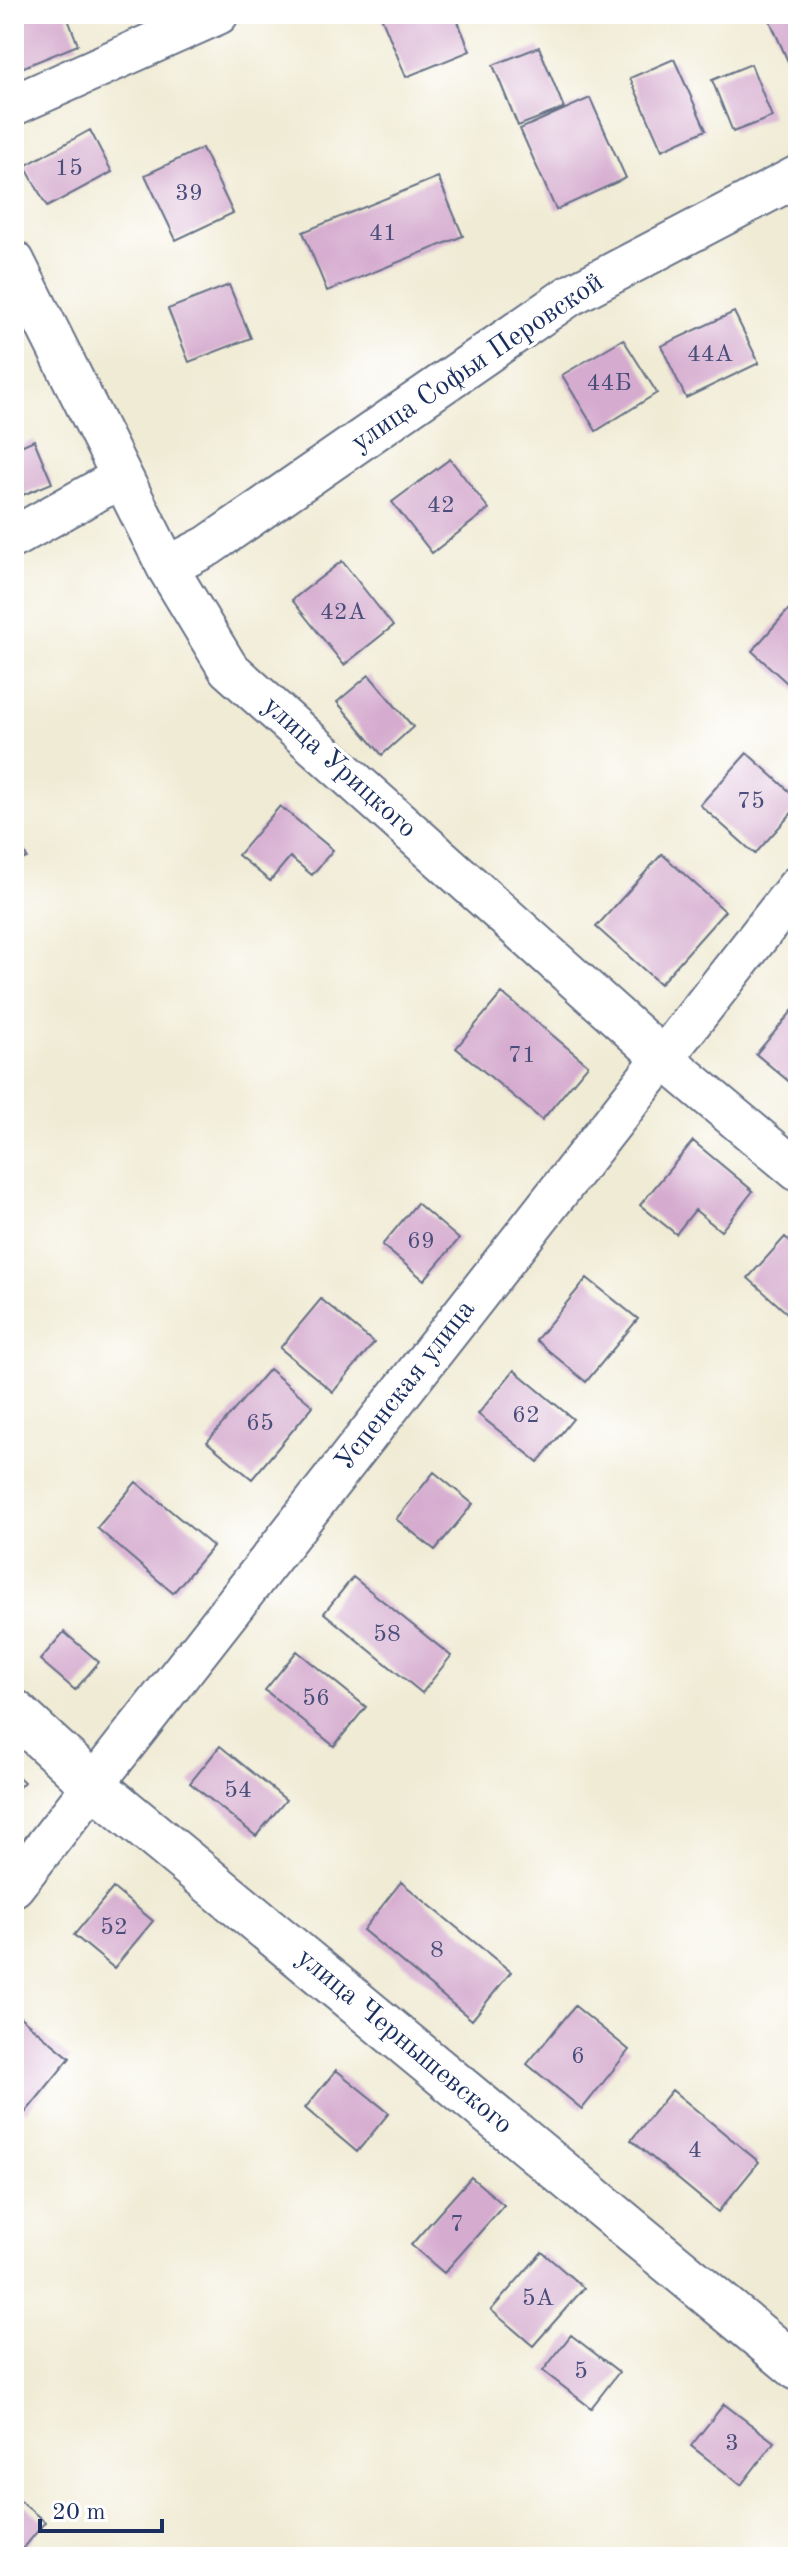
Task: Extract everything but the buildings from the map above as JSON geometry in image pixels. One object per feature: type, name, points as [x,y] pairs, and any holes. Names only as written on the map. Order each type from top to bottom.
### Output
[{"type":"street","points":[[14,105],[218,14]]},
{"type":"street","name":"улица Софьи Перовской","points":[[167,567],[208,546],[569,296],[798,176]]},
{"type":"street","name":"улица Урицкого","points":[[14,261],[167,567],[228,668],[663,1058],[798,1171]]},
{"type":"street","points":[[14,537],[122,477]]},
{"type":"street","name":"Успенская улица","points":[[14,1886],[798,886]]},
{"type":"street","name":"улица Чернышевского","points":[[14,1712],[92,1784],[798,2368]]}]
